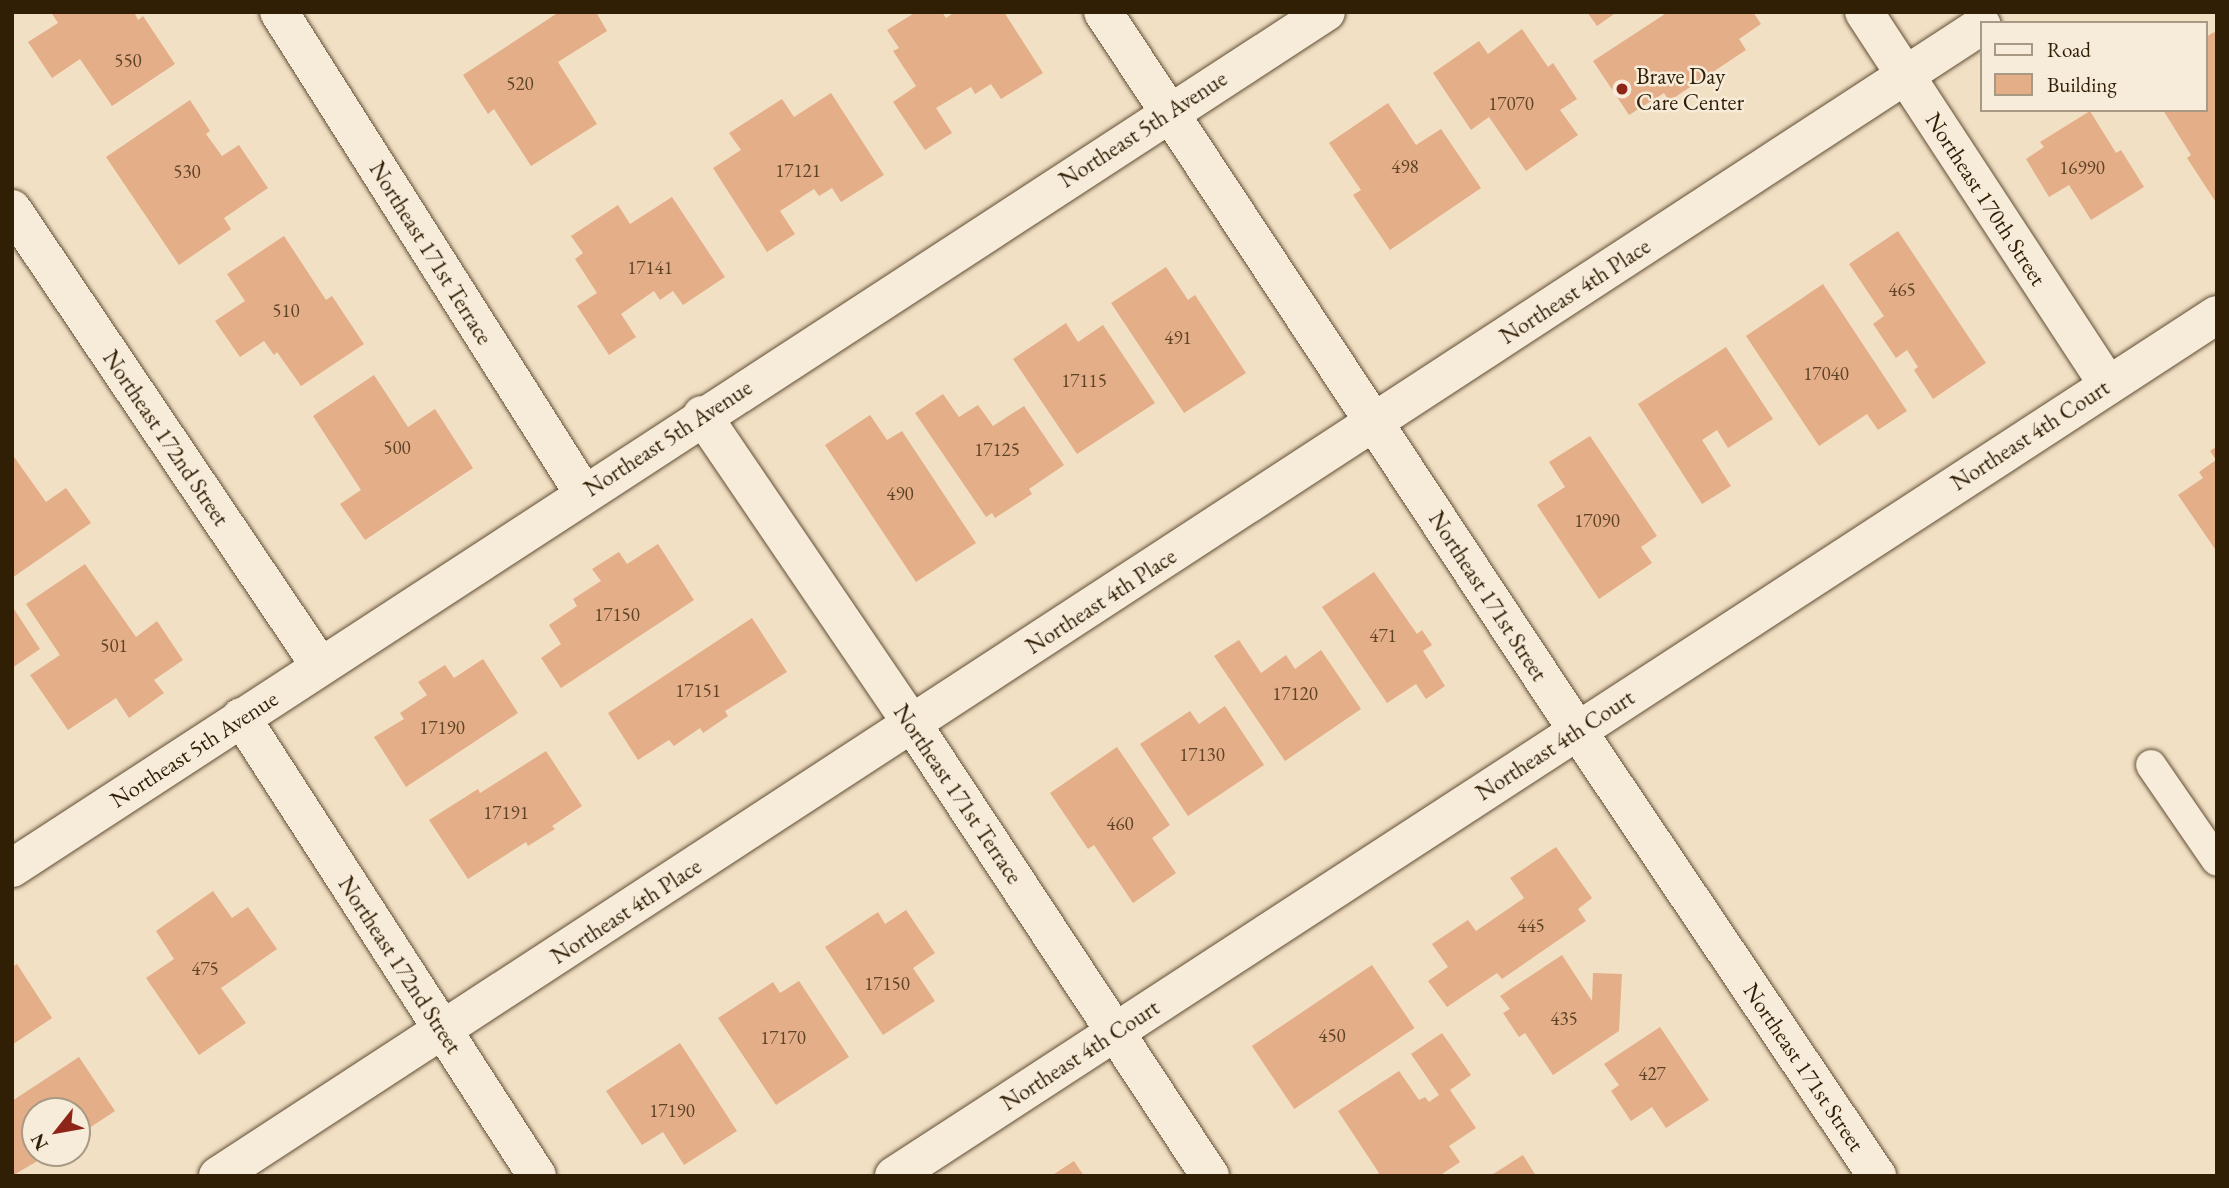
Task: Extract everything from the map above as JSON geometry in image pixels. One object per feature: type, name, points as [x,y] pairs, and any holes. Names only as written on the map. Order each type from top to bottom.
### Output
[{"type":"street","name":"Northeast 171st Terrace","points":[[279,12],[584,494]]},
{"type":"street","name":"Northeast 171st Street","points":[[1103,12],[1577,730],[1877,1176]]},
{"type":"street","name":"Northeast 5th Avenue","points":[[12,868],[702,415],[1326,12]]},
{"type":"street","name":"Northeast 170th Street","points":[[1864,12],[2108,385]]},
{"type":"street","name":"Northeast 4th Place","points":[[218,1176],[1980,27]]},
{"type":"street","name":"Northeast 172nd Street","points":[[12,209],[320,666]]},
{"type":"street","name":"Northeast 4th Court","points":[[894,1176],[2217,315]]},
{"type":"street","name":"Northeast 171st Terrace","points":[[702,415],[913,725],[1210,1176]]},
{"type":"street","name":"Northeast 172nd Street","points":[[241,718],[537,1176]]},
{"type":"lane","points":[[2151,765],[2217,862]]},
{"type":"building","points":[[51,12],[134,12],[138,20],[143,16],[175,64],[112,106],[80,59],[52,78],[28,42],[58,23]]},
{"type":"building","points":[[559,12],[596,12],[607,31],[558,62],[597,124],[531,166],[494,109],[488,114],[463,75]]},
{"type":"building","points":[[916,12],[942,12],[946,18],[955,12],[1004,12],[1043,73],[1001,99],[991,84],[975,94],[971,87],[936,108],[952,133],[925,150],[893,102],[916,86],[893,51],[899,48],[887,30]]},
{"type":"building","points":[[1587,12],[1617,12],[1597,26]]},
{"type":"building","points":[[1668,12],[1753,12],[1761,24],[1739,39],[1746,50],[1669,101],[1664,93],[1629,115],[1593,61]]},
{"type":"building","points":[[1522,29],[1548,67],[1553,63],[1577,99],[1560,110],[1578,135],[1526,171],[1489,117],[1471,130],[1433,73],[1479,41],[1488,54]]},
{"type":"building","points":[[2214,32],[2217,36],[2217,204],[2187,158],[2191,155],[2164,112],[2208,112],[2208,36]]},
{"type":"building","points":[[831,93],[884,175],[841,202],[832,188],[819,196],[814,189],[780,211],[795,234],[767,252],[713,168],[741,150],[729,133],[782,99],[794,117]]},
{"type":"building","points":[[190,100],[210,131],[206,134],[222,156],[239,145],[268,188],[224,218],[231,229],[179,265],[106,157]]},
{"type":"building","points":[[1388,103],[1416,145],[1441,129],[1481,188],[1390,250],[1353,195],[1361,190],[1329,143]]},
{"type":"building","points":[[2091,112],[2116,153],[2121,150],[2144,187],[2091,220],[2069,185],[2049,197],[2026,159],[2044,147],[2040,142]]},
{"type":"building","points":[[672,197],[725,277],[683,305],[673,291],[660,300],[654,291],[621,314],[636,337],[609,355],[577,306],[597,293],[575,259],[583,253],[571,236],[618,205],[630,224]]},
{"type":"building","points":[[1898,231],[1986,363],[1933,399],[1914,370],[1918,367],[1907,350],[1896,358],[1873,324],[1884,316],[1849,264]]},
{"type":"building","points":[[284,236],[326,300],[332,296],[364,344],[301,386],[277,352],[274,355],[264,341],[240,357],[215,321],[245,301],[227,274]]},
{"type":"building","points":[[1166,267],[1188,300],[1195,295],[1246,373],[1184,413],[1111,303]]},
{"type":"building","points":[[1823,284],[1907,411],[1878,430],[1867,414],[1819,446],[1746,336]]},
{"type":"building","points":[[1066,323],[1078,342],[1103,325],[1155,403],[1077,454],[1013,359]]},
{"type":"building","points":[[1726,347],[1773,419],[1728,448],[1717,430],[1702,440],[1731,486],[1702,504],[1638,404]]},
{"type":"building","points":[[374,375],[408,427],[435,409],[473,468],[365,540],[340,504],[361,490],[313,416]]},
{"type":"building","points":[[943,394],[959,417],[978,405],[993,426],[1024,406],[1064,465],[1029,489],[1032,494],[995,518],[992,513],[986,517],[915,413]]},
{"type":"building","points":[[870,415],[887,440],[902,431],[976,543],[916,582],[825,445]]},
{"type":"building","points":[[1590,436],[1657,536],[1641,547],[1652,563],[1599,599],[1537,505],[1565,487],[1549,462]]},
{"type":"building","points":[[2217,446],[2217,552],[2178,495],[2203,478],[2199,472],[2216,460],[2210,451]]},
{"type":"building","points":[[12,454],[46,502],[66,488],[91,523],[12,578]]},
{"type":"building","points":[[658,544],[694,600],[561,688],[541,658],[561,644],[549,625],[577,606],[573,599],[601,581],[592,569],[619,552],[627,564]]},
{"type":"building","points":[[85,564],[136,637],[157,621],[183,660],[154,680],[164,693],[129,718],[116,698],[68,730],[30,675],[60,655],[26,604]]},
{"type":"building","points":[[1374,572],[1417,634],[1422,630],[1432,645],[1423,651],[1445,686],[1426,699],[1416,684],[1387,703],[1322,607]]},
{"type":"building","points":[[12,606],[40,649],[12,668]]},
{"type":"building","points":[[752,618],[787,672],[725,711],[728,716],[703,733],[700,728],[674,746],[669,740],[638,760],[608,713]]},
{"type":"building","points":[[1239,640],[1261,673],[1286,655],[1295,669],[1321,650],[1361,709],[1285,761],[1214,656]]},
{"type":"building","points":[[483,659],[518,713],[406,787],[374,737],[404,719],[400,713],[427,695],[418,682],[445,665],[454,678]]},
{"type":"building","points":[[1225,706],[1264,765],[1188,816],[1140,744],[1190,711],[1199,724]]},
{"type":"building","points":[[1117,747],[1170,825],[1152,838],[1176,873],[1133,903],[1094,845],[1088,849],[1050,793]]},
{"type":"building","points":[[546,751],[582,806],[552,826],[555,829],[528,846],[526,842],[468,879],[429,820],[478,789],[480,793]]},
{"type":"building","points":[[1556,847],[1592,898],[1578,909],[1586,921],[1502,979],[1497,973],[1447,1007],[1428,981],[1448,967],[1432,944],[1468,920],[1476,931],[1524,898],[1510,878]]},
{"type":"building","points":[[213,891],[232,918],[248,907],[277,949],[221,988],[246,1023],[199,1055],[146,978],[174,959],[156,931]]},
{"type":"building","points":[[906,910],[935,953],[913,968],[935,1001],[883,1035],[825,947],[878,912],[885,924]]},
{"type":"building","points":[[1562,955],[1592,1001],[1593,973],[1622,974],[1619,1031],[1553,1075],[1525,1033],[1519,1037],[1503,1013],[1510,1009],[1500,996]]},
{"type":"building","points":[[17,964],[52,1018],[12,1045],[12,967]]},
{"type":"building","points":[[1372,965],[1414,1028],[1294,1109],[1252,1046]]},
{"type":"building","points":[[799,981],[849,1057],[776,1105],[718,1018],[773,982],[780,993]]},
{"type":"building","points":[[1660,1027],[1709,1100],[1666,1128],[1652,1107],[1631,1121],[1611,1091],[1619,1085],[1604,1064]]},
{"type":"building","points":[[1442,1033],[1471,1075],[1450,1090],[1476,1128],[1449,1146],[1460,1162],[1439,1176],[1375,1176],[1379,1173],[1338,1111],[1399,1071],[1419,1100],[1425,1097],[1429,1102],[1439,1095],[1411,1054]]},
{"type":"building","points":[[680,1043],[737,1131],[684,1165],[663,1132],[642,1145],[606,1091]]},
{"type":"building","points":[[79,1057],[115,1111],[91,1127],[91,1097],[21,1097],[21,1167],[27,1167],[12,1176],[12,1101]]},
{"type":"building","points":[[1523,1155],[1536,1176],[1490,1176]]},
{"type":"building","points":[[1074,1161],[1084,1176],[1051,1176]]},
{"type":"place","name":"Brave Day Care Center","points":[[1622,89]]}]
